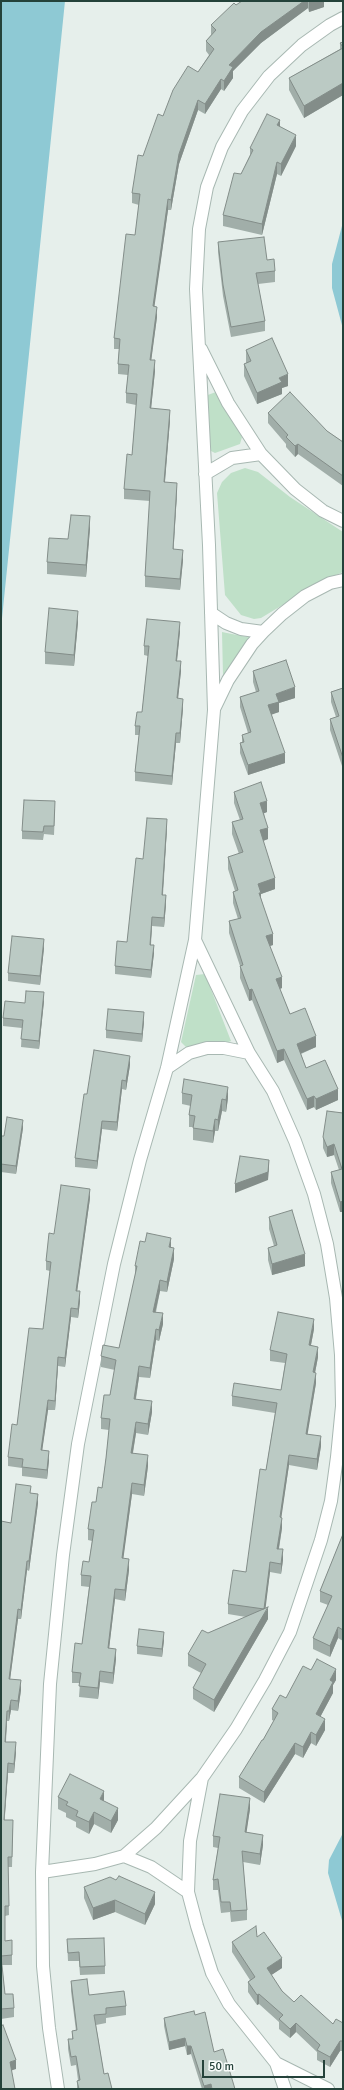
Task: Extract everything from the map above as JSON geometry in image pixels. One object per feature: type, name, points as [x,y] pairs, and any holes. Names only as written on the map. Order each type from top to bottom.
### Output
[{"type":"street","points":[[58,2089],[49,2028],[43,1966],[42,1872],[50,1684],[63,1555],[78,1444],[114,1264],[140,1160],[167,1068],[195,940],[214,710],[205,474],[197,343],[196,290],[199,229],[207,187],[222,147],[242,111],[269,76],[302,46],[330,25],[343,18]]},
{"type":"street","points":[[197,343],[228,403],[261,454],[295,489],[323,511],[343,521]]},
{"type":"street","points":[[205,474],[232,458],[261,454]]},
{"type":"street","points":[[214,710],[228,680],[252,644],[263,632],[282,614],[306,596],[330,583],[343,580]]},
{"type":"street","points":[[211,613],[226,623],[241,629],[263,632]]},
{"type":"street","points":[[42,1872],[94,1864],[124,1856],[156,1828],[202,1778],[236,1729],[265,1680],[290,1632],[306,1588],[331,1501],[342,1406],[336,1298],[327,1244],[314,1194],[295,1141],[273,1091],[249,1053],[195,940]]},
{"type":"street","points":[[167,1068],[189,1053],[207,1048],[224,1048],[249,1053]]},
{"type":"street","points":[[202,1778],[190,1841],[188,1892],[197,1926],[216,1979],[233,2010],[276,2063],[285,2089]]},
{"type":"street","points":[[124,1856],[157,1871],[188,1892]]},
{"type":"street","points":[[276,2063],[328,2089]]},
{"type":"green space","points":[[216,392],[242,437],[240,444],[215,453],[209,450],[205,396]]},
{"type":"green space","points":[[245,468],[258,472],[290,497],[343,532],[343,572],[324,580],[261,618],[254,619],[241,615],[225,595],[217,493],[222,482],[231,473]]},
{"type":"green space","points":[[222,632],[252,638],[227,678],[223,676]]},
{"type":"green space","points":[[205,974],[231,1041],[223,1044],[188,1049],[181,1042],[196,975]]},
{"type":"water","points":[[1,1],[65,1],[1,628]]},
{"type":"water","points":[[343,222],[343,329],[332,288],[332,264]]},
{"type":"water","points":[[343,1833],[343,1924],[328,1873],[329,1860]]},
{"type":"building","points":[[242,1],[304,1],[261,32],[229,65],[233,67],[224,81],[221,79],[205,104],[198,100],[179,154],[171,200],[168,199],[153,306],[157,307],[150,360],[155,360],[150,408],[170,410],[164,482],[177,483],[173,549],[183,550],[180,579],[145,576],[150,491],[124,489],[127,454],[132,455],[137,394],[126,393],[129,365],[118,364],[120,339],[114,338],[126,234],[135,235],[140,194],[132,193],[138,155],[143,156],[158,114],[163,116],[173,90],[188,66],[198,72],[214,49],[206,41],[216,30],[211,25],[234,3],[236,5]]},
{"type":"building","points":[[343,48],[343,83],[304,106],[289,78]]},
{"type":"building","points":[[267,114],[280,120],[277,125],[296,135],[281,164],[277,162],[262,224],[223,215],[234,173],[241,174],[253,150],[250,148]]},
{"type":"building","points":[[264,237],[267,260],[274,259],[275,271],[256,273],[265,321],[231,327],[223,285],[218,242]]},
{"type":"building","points":[[272,338],[288,374],[279,378],[282,382],[257,393],[244,364],[251,361],[246,350]]},
{"type":"building","points":[[290,392],[327,431],[343,442],[343,476],[298,444],[295,446],[286,437],[288,435],[268,413]]},
{"type":"building","points":[[71,515],[90,516],[86,565],[47,562],[49,538],[68,539]]},
{"type":"building","points":[[49,608],[78,611],[74,655],[45,652]]},
{"type":"building","points":[[147,619],[180,622],[176,661],[181,661],[177,698],[183,699],[180,733],[176,733],[172,776],[135,772],[140,726],[135,726],[137,712],[142,712],[149,646],[144,646]]},
{"type":"building","points":[[286,660],[295,687],[276,694],[279,702],[268,705],[285,753],[248,765],[240,743],[244,742],[242,735],[251,732],[240,697],[259,691],[253,671]]},
{"type":"building","points":[[343,688],[343,758],[330,719],[339,716],[331,692]]},
{"type":"building","points":[[261,782],[267,801],[260,803],[268,828],[260,830],[275,878],[258,884],[261,893],[259,893],[273,934],[266,936],[282,977],[276,979],[290,1014],[305,1008],[316,1036],[297,1044],[306,1068],[325,1060],[338,1089],[316,1099],[314,1096],[307,1099],[284,1049],[277,1051],[252,989],[249,990],[240,966],[243,965],[229,921],[241,918],[233,892],[238,890],[228,857],[243,852],[232,822],[243,819],[234,792]]},
{"type":"building","points":[[24,800],[55,801],[54,826],[44,826],[43,832],[22,831]]},
{"type":"building","points":[[147,818],[167,819],[162,895],[166,895],[164,918],[152,917],[150,945],[154,945],[151,970],[115,966],[117,941],[127,942],[136,858],[143,859]]},
{"type":"building","points":[[12,936],[44,939],[40,976],[8,973]]},
{"type":"building","points":[[26,991],[44,992],[39,1041],[21,1039],[23,1020],[3,1018],[5,1001],[25,1003]]},
{"type":"building","points":[[108,1009],[144,1012],[142,1034],[106,1030]]},
{"type":"building","points":[[94,1050],[130,1056],[126,1081],[122,1080],[117,1122],[102,1121],[97,1161],[75,1158],[84,1094],[87,1094]]},
{"type":"building","points":[[184,1079],[228,1087],[226,1100],[222,1099],[218,1120],[215,1119],[213,1131],[193,1128],[195,1116],[189,1115],[192,1095],[182,1093]]},
{"type":"building","points":[[327,1111],[343,1113],[343,1201],[340,1202],[331,1172],[342,1169],[334,1144],[327,1147],[323,1137]]},
{"type":"building","points":[[7,1117],[23,1120],[16,1166],[1,1164],[1,1136],[4,1136]]},
{"type":"building","points":[[240,1156],[269,1160],[268,1172],[235,1184]]},
{"type":"building","points":[[61,1185],[90,1189],[76,1291],[80,1291],[78,1309],[71,1308],[65,1358],[58,1357],[55,1401],[48,1400],[41,1450],[49,1451],[47,1470],[22,1467],[23,1459],[8,1457],[12,1424],[17,1425],[29,1328],[43,1329],[51,1262],[46,1261],[49,1233],[54,1234]]},
{"type":"building","points":[[292,1210],[305,1254],[272,1264],[268,1248],[277,1245],[269,1217]]},
{"type":"building","points":[[147,1233],[171,1238],[169,1247],[174,1248],[167,1282],[160,1280],[153,1312],[163,1313],[159,1330],[156,1329],[150,1368],[139,1366],[134,1399],[152,1401],[148,1424],[136,1422],[131,1453],[148,1455],[144,1485],[132,1483],[122,1558],[129,1559],[125,1590],[115,1589],[108,1648],[116,1649],[113,1673],[100,1671],[98,1688],[79,1686],[81,1673],[72,1672],[75,1643],[82,1644],[91,1576],[81,1575],[83,1561],[89,1562],[94,1530],[88,1529],[92,1502],[96,1502],[98,1487],[102,1488],[110,1419],[101,1418],[104,1395],[110,1395],[116,1360],[101,1356],[103,1345],[119,1348],[137,1266],[135,1266],[140,1241],[145,1242]]},
{"type":"building","points":[[278,1312],[314,1319],[309,1345],[318,1347],[313,1372],[316,1373],[306,1434],[321,1436],[317,1459],[289,1455],[277,1549],[283,1549],[281,1564],[270,1562],[264,1609],[228,1604],[233,1570],[246,1572],[260,1469],[266,1470],[277,1403],[232,1396],[234,1383],[281,1390],[287,1354],[270,1350]]},
{"type":"building","points":[[16,1484],[31,1486],[30,1493],[38,1494],[21,1610],[18,1609],[9,1679],[21,1680],[18,1701],[11,1700],[9,1711],[7,1711],[5,1742],[16,1742],[14,1764],[8,1763],[4,1820],[13,1820],[12,1857],[8,1857],[9,1906],[5,1906],[5,1941],[12,1940],[12,1955],[1,1956],[1,1521],[11,1523]]},
{"type":"building","points":[[343,1534],[343,1630],[338,1627],[330,1646],[313,1638],[332,1596],[320,1591]]},
{"type":"building","points":[[268,1607],[214,1700],[193,1688],[206,1664],[188,1654],[202,1630],[208,1633]]},
{"type":"building","points":[[139,1629],[164,1632],[162,1649],[137,1646]]},
{"type":"building","points":[[317,1659],[336,1669],[330,1680],[333,1682],[316,1714],[325,1719],[316,1735],[311,1732],[303,1747],[295,1743],[264,1792],[239,1777],[263,1740],[278,1713],[272,1709],[280,1695],[286,1698],[303,1666],[311,1670]]},
{"type":"building","points":[[70,1774],[104,1791],[100,1799],[118,1808],[111,1821],[94,1812],[89,1822],[76,1816],[78,1811],[66,1805],[68,1802],[58,1797]]},
{"type":"building","points":[[220,1794],[250,1798],[245,1832],[263,1835],[260,1854],[242,1851],[247,1910],[231,1911],[230,1902],[221,1902],[218,1879],[213,1880],[220,1837],[213,1836]]},
{"type":"building","points":[[119,1876],[155,1892],[145,1914],[115,1900],[93,1908],[84,1887],[110,1877],[116,1880]]},
{"type":"building","points":[[256,1926],[257,1937],[264,1932],[282,1958],[267,1968],[282,1991],[294,2002],[301,1995],[333,2024],[336,2019],[343,2023],[343,2041],[340,2041],[330,2057],[317,2050],[320,2045],[296,2023],[290,2029],[279,2019],[283,2015],[259,1994],[257,1995],[248,1982],[255,1977],[232,1942]]},
{"type":"building","points":[[104,1938],[105,1966],[80,1967],[79,1952],[68,1953],[67,1939]]},
{"type":"building","points":[[1,1956],[5,1994],[13,1994],[14,2008],[1,2009]]},
{"type":"building","points":[[87,1979],[89,1995],[124,1991],[126,2006],[106,2008],[106,2014],[94,2015],[104,2074],[108,2073],[112,2089],[79,2089],[77,2081],[80,2080],[76,2056],[71,2057],[68,2039],[73,2039],[72,2031],[77,2030],[71,1981]]},
{"type":"building","points":[[194,2011],[195,2015],[205,2012],[214,2052],[223,2049],[235,2089],[212,2089],[211,2084],[204,2086],[191,2046],[187,2046],[185,2038],[169,2042],[164,2018]]},
{"type":"building","points":[[3,2025],[16,2060],[10,2062],[15,2089],[1,2089],[1,2026]]}]
